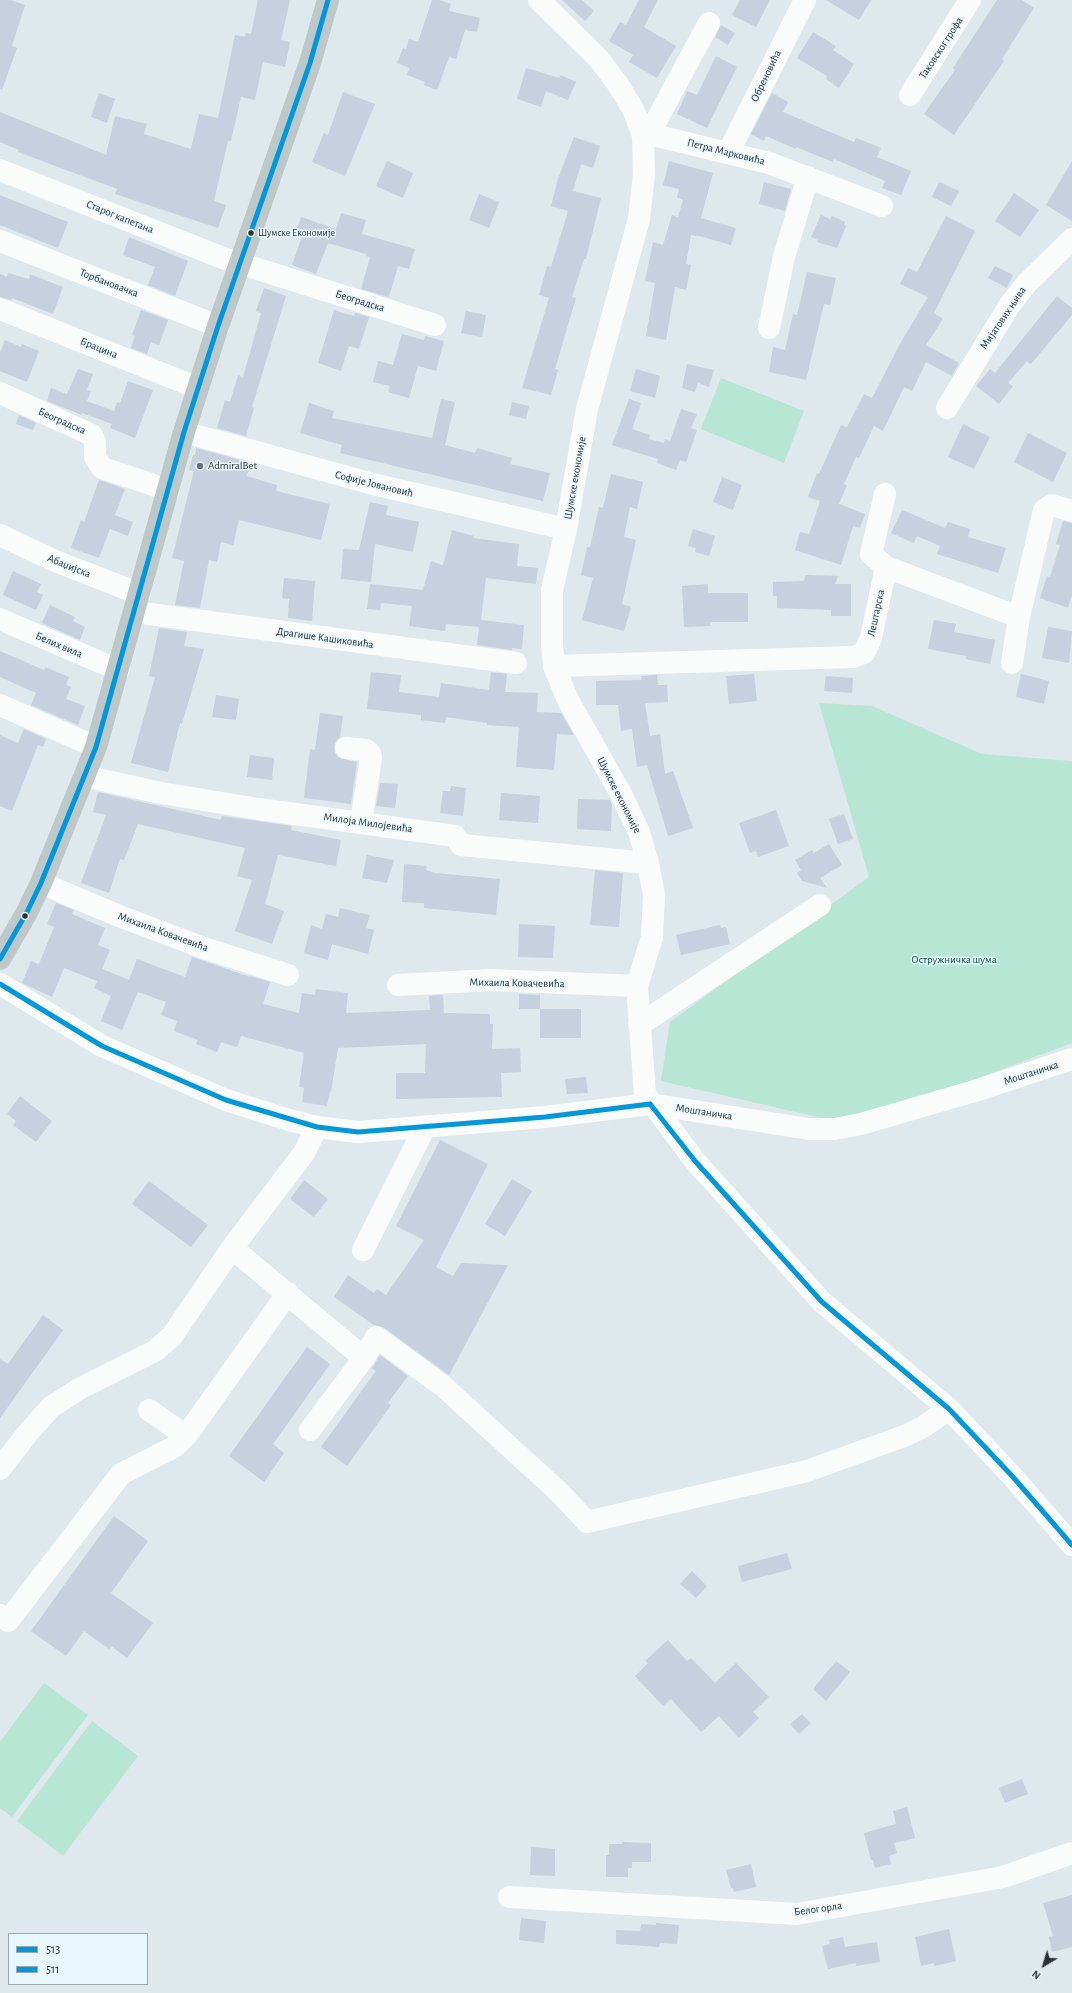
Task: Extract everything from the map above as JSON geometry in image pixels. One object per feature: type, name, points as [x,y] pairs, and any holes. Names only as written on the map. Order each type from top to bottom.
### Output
[{"type":"main road","points":[[0,960],[27,912],[41,882],[96,747],[138,603],[184,432],[218,326],[310,63],[328,0]]},
{"type":"street","name":"Шумске економије","points":[[539,0],[599,59],[617,83],[633,109],[646,135],[644,174],[639,219],[587,409],[566,529],[552,590],[552,644],[554,666],[568,700],[621,794],[639,832],[648,863],[654,895],[652,937],[637,986],[645,1094],[650,1104],[695,1161],[822,1302],[949,1409],[1013,1477],[1072,1545]]},
{"type":"street","name":"Обреновића","points":[[728,153],[805,0]]},
{"type":"street","name":"Таковског грофа","points":[[910,95],[970,0]]},
{"type":"street","points":[[646,135],[709,23]]},
{"type":"street","name":"Петра Марковића","points":[[646,135],[769,163],[808,176],[882,206]]},
{"type":"street","name":"Старог капетана","points":[[0,170],[240,264]]},
{"type":"street","points":[[768,328],[784,257],[808,176]]},
{"type":"street","name":"Мијатових њива","points":[[947,408],[1009,306],[1027,282],[1072,239]]},
{"type":"street","name":"Торбановачка","points":[[0,241],[218,326]]},
{"type":"street","name":"Београдска","points":[[240,264],[435,325]]},
{"type":"street","name":"Брацина","points":[[0,309],[198,388]]},
{"type":"street","name":"Београдска","points":[[0,393],[92,435],[95,442],[95,457],[102,468],[151,484],[168,492]]},
{"type":"street","name":"Софије Јовановић","points":[[184,432],[373,484],[566,529]]},
{"type":"street","points":[[885,494],[871,554],[886,567],[1019,617]]},
{"type":"street","points":[[1012,663],[1019,617],[1044,510],[1052,505],[1072,511]]},
{"type":"street","name":"Абаџијска","points":[[0,535],[56,561],[138,603]]},
{"type":"street","name":"Лештарска","points":[[554,666],[853,657],[864,653],[871,638],[886,567]]},
{"type":"street","name":"Драгише Кашиковића","points":[[138,603],[516,663]]},
{"type":"street","name":"Белих вила","points":[[0,619],[97,662],[119,669]]},
{"type":"street","points":[[0,705],[96,747]]},
{"type":"street","points":[[346,748],[366,750],[370,753],[371,758],[361,822]]},
{"type":"street","name":"Милоја Милојевића","points":[[84,776],[161,793],[259,809],[455,836],[461,845],[648,863]]},
{"type":"street","name":"Михаила Ковачевића","points":[[41,882],[140,924],[204,948],[288,974]]},
{"type":"street","points":[[639,1025],[820,905]]},
{"type":"street","name":"Михаила Ковачевића","points":[[398,985],[490,980],[637,986]]},
{"type":"street","name":"Моштаничка","points":[[0,984],[102,1046],[226,1100],[289,1120],[317,1127],[358,1132],[545,1117],[650,1104],[809,1129],[835,1129],[861,1124],[978,1090],[1072,1059]]},
{"type":"street","points":[[4,1456],[51,1407],[79,1389],[155,1351],[172,1336],[232,1248],[304,1153],[317,1127]]},
{"type":"street","points":[[363,1250],[425,1127]]},
{"type":"street","points":[[232,1248],[288,1293],[364,1358]]},
{"type":"street","points":[[0,1615],[8,1621],[121,1474],[174,1447],[186,1436],[288,1293]]},
{"type":"street","points":[[310,1430],[364,1358],[376,1337],[443,1386],[560,1493],[587,1522],[783,1478],[807,1471],[907,1435],[923,1427],[949,1409]]},
{"type":"street","points":[[150,1410],[186,1436]]},
{"type":"street","name":"Белог орла","points":[[510,1897],[797,1914],[1003,1877],[1072,1853]]},
{"type":"green space","points":[[721,378],[804,411],[784,463],[701,429]]},
{"type":"green space","name":"Остружничка шума","points":[[819,703],[872,706],[982,754],[1072,761],[1072,1043],[852,1125],[661,1081],[670,1022],[869,877]]},
{"type":"green space","points":[[44,1683],[88,1715],[12,1817],[0,1808],[0,1742]]},
{"type":"green space","points":[[92,1721],[138,1756],[63,1856],[17,1821]]},
{"type":"building","points":[[0,0],[10,0],[25,5],[12,46],[17,48],[2,90],[0,89]]},
{"type":"building","points":[[258,0],[290,0],[281,40],[290,42],[285,67],[263,62],[255,100],[241,97],[231,141],[228,141],[214,201],[226,205],[218,228],[115,194],[117,189],[18,152],[19,150],[0,142],[0,112],[106,155],[115,116],[147,124],[144,134],[191,149],[199,114],[218,118],[235,35],[245,37],[246,33],[251,34]]},
{"type":"building","points":[[432,0],[439,0],[451,4],[449,11],[480,18],[477,32],[465,30],[456,59],[449,57],[437,90],[424,85],[425,82],[407,75],[409,68],[397,63],[403,48],[406,49],[409,39],[418,42]]},
{"type":"building","points":[[562,0],[582,0],[594,11],[585,21]]},
{"type":"building","points":[[639,0],[658,0],[644,27],[676,46],[657,78],[629,62],[633,55],[609,41],[620,22],[626,25]]},
{"type":"building","points":[[740,0],[770,0],[756,27],[732,15]]},
{"type":"building","points":[[826,0],[871,0],[859,20]]},
{"type":"building","points":[[997,0],[1022,0],[1034,8],[1002,59],[1004,61],[954,135],[924,114],[955,70],[953,68]]},
{"type":"building","points":[[721,25],[735,33],[728,45],[715,37]]},
{"type":"building","points":[[813,32],[836,46],[833,50],[854,64],[839,88],[826,79],[827,76],[797,58]]},
{"type":"building","points":[[716,56],[737,67],[707,128],[677,114],[687,91],[697,95]]},
{"type":"building","points":[[526,68],[559,78],[561,75],[576,82],[568,100],[546,91],[541,107],[517,99]]},
{"type":"building","points":[[343,92],[375,104],[345,176],[312,162],[324,133],[328,135]]},
{"type":"building","points":[[99,93],[115,99],[107,123],[91,117]]},
{"type":"building","points":[[772,93],[788,102],[783,112],[854,142],[856,138],[881,148],[877,157],[911,171],[901,195],[882,188],[885,181],[834,159],[833,162],[796,147],[796,149],[766,136],[764,141],[751,134]]},
{"type":"building","points":[[574,137],[600,146],[593,168],[581,164],[573,191],[601,198],[586,259],[584,259],[572,297],[576,298],[555,369],[558,370],[551,395],[522,388],[549,298],[539,295],[547,266],[551,267],[568,211],[551,206],[558,179]]},
{"type":"building","points":[[387,161],[413,173],[403,198],[376,186]]},
{"type":"building","points":[[669,161],[713,173],[701,218],[736,228],[731,245],[696,235],[691,235],[686,264],[691,265],[686,290],[675,287],[666,340],[646,336],[655,283],[645,281],[653,242],[663,245],[672,215],[678,217],[683,200],[677,197],[679,189],[663,185]]},
{"type":"building","points":[[1072,161],[1072,221],[1046,205]]},
{"type":"building","points":[[764,182],[791,189],[785,211],[759,204]]},
{"type":"building","points":[[939,182],[959,191],[951,206],[932,197]]},
{"type":"building","points":[[1014,193],[1039,210],[1020,237],[995,221]]},
{"type":"building","points":[[479,194],[499,202],[489,228],[469,220]]},
{"type":"building","points":[[0,195],[68,222],[58,248],[0,225]]},
{"type":"building","points":[[341,213],[366,220],[362,234],[415,249],[409,269],[398,266],[389,297],[361,289],[370,257],[366,256],[366,254],[328,243],[316,274],[292,265],[303,234],[296,232],[301,217],[336,229]]},
{"type":"building","points":[[821,215],[830,219],[832,216],[845,222],[844,225],[846,226],[837,248],[817,242],[818,240],[811,237]]},
{"type":"building","points":[[946,216],[975,231],[934,313],[943,319],[926,345],[959,363],[952,376],[926,362],[912,391],[904,387],[883,431],[874,426],[859,458],[856,457],[844,484],[847,485],[839,504],[865,514],[860,528],[853,526],[841,565],[795,550],[800,532],[809,534],[820,501],[808,497],[817,473],[819,474],[841,425],[847,427],[864,394],[872,398],[901,342],[928,297],[900,284],[908,268],[917,272]]},
{"type":"building","points":[[129,237],[188,261],[175,296],[148,285],[155,267],[123,255]]},
{"type":"building","points":[[995,266],[1013,275],[1007,288],[988,278]]},
{"type":"building","points":[[807,272],[836,278],[830,305],[824,304],[806,380],[769,372],[773,347],[785,350],[793,314],[797,315]]},
{"type":"building","points":[[8,273],[29,279],[30,274],[63,287],[53,314],[12,298],[11,300],[0,297],[0,274],[7,277]]},
{"type":"building","points":[[264,288],[286,296],[252,407],[254,408],[246,436],[217,428],[225,400],[230,402],[238,375],[243,377],[261,313],[256,311]]},
{"type":"building","points":[[1057,296],[1072,308],[1072,315],[1031,364],[1027,361],[1008,383],[1013,386],[999,404],[976,386],[990,369],[995,373]]},
{"type":"building","points":[[141,310],[168,320],[159,345],[151,342],[147,354],[131,348],[135,336],[132,335]]},
{"type":"building","points":[[334,310],[354,316],[355,313],[369,317],[359,349],[349,346],[341,371],[318,363]]},
{"type":"building","points":[[466,311],[486,315],[482,337],[461,333]]},
{"type":"building","points":[[402,334],[424,340],[425,336],[444,341],[436,371],[418,366],[409,398],[388,392],[390,386],[373,382],[378,361],[393,365]]},
{"type":"building","points":[[5,340],[21,347],[22,344],[39,351],[27,382],[0,371],[0,353]]},
{"type":"building","points":[[687,364],[714,370],[709,387],[698,383],[695,392],[682,388]]},
{"type":"building","points":[[78,369],[93,374],[87,390],[91,391],[87,401],[114,411],[117,402],[120,403],[128,381],[153,390],[135,438],[110,428],[112,424],[82,413],[82,415],[47,401],[51,388],[67,394]]},
{"type":"building","points":[[636,369],[660,376],[655,398],[630,391]]},
{"type":"building","points":[[441,399],[455,402],[445,445],[475,453],[477,448],[512,458],[510,464],[550,473],[543,501],[340,453],[342,445],[300,433],[309,403],[334,411],[332,418],[432,438]]},
{"type":"building","points":[[629,399],[641,403],[632,429],[650,435],[649,439],[664,443],[665,439],[670,441],[681,409],[697,414],[691,428],[697,430],[686,462],[680,460],[676,470],[657,463],[658,459],[612,445]]},
{"type":"building","points":[[512,402],[529,406],[526,419],[509,415]]},
{"type":"building","points":[[19,415],[36,423],[33,430],[16,424]]},
{"type":"building","points":[[963,424],[990,437],[974,469],[948,457]]},
{"type":"building","points":[[1028,433],[1067,453],[1053,482],[1014,462]]},
{"type":"building","points":[[196,448],[251,463],[247,476],[277,485],[276,491],[330,504],[321,540],[239,520],[233,545],[221,542],[217,562],[209,560],[200,608],[175,605],[184,561],[172,558],[194,471],[189,470]]},
{"type":"building","points":[[611,474],[643,482],[637,509],[630,507],[624,537],[636,540],[622,604],[631,607],[624,631],[582,620],[593,578],[581,575],[587,547],[590,547],[599,507],[603,508]]},
{"type":"building","points":[[722,477],[742,485],[733,510],[713,502]]},
{"type":"building","points":[[99,480],[125,489],[115,515],[133,522],[128,536],[110,529],[99,558],[71,548],[81,520],[84,522]]},
{"type":"building","points":[[370,502],[388,506],[386,515],[419,522],[413,552],[375,544],[371,582],[341,579],[343,549],[359,550]]},
{"type":"building","points":[[902,510],[945,528],[948,522],[970,529],[968,537],[1006,548],[998,573],[937,554],[940,546],[917,536],[914,543],[891,533]]},
{"type":"building","points":[[1063,521],[1072,523],[1072,595],[1068,608],[1040,598],[1047,576],[1050,577],[1060,545],[1056,544]]},
{"type":"building","points":[[693,529],[715,536],[709,556],[695,552],[696,548],[688,546]]},
{"type":"building","points":[[452,530],[474,536],[473,538],[519,544],[517,566],[538,568],[536,584],[486,578],[481,620],[524,625],[522,649],[512,648],[512,650],[477,645],[479,627],[446,624],[445,631],[409,626],[412,606],[381,603],[380,610],[367,609],[370,584],[423,590],[431,561],[443,565]]},
{"type":"building","points":[[13,571],[41,584],[37,592],[43,595],[36,610],[3,595]]},
{"type":"building","points":[[805,575],[838,576],[835,584],[851,584],[851,616],[831,616],[831,610],[777,608],[777,596],[773,596],[773,582],[804,581]]},
{"type":"building","points":[[284,578],[315,581],[312,621],[288,618],[289,599],[282,598]]},
{"type":"building","points":[[708,584],[708,593],[748,593],[748,622],[710,622],[710,626],[684,627],[682,586]]},
{"type":"building","points":[[50,605],[75,617],[73,621],[85,627],[80,640],[42,623]]},
{"type":"building","points":[[934,620],[956,624],[954,632],[995,640],[990,664],[966,659],[966,656],[928,649]]},
{"type":"building","points":[[1048,627],[1072,631],[1069,663],[1042,658]]},
{"type":"building","points":[[159,628],[187,632],[184,646],[204,649],[182,724],[180,723],[168,772],[131,763],[155,677],[149,676]]},
{"type":"building","points":[[0,651],[44,670],[45,667],[69,677],[66,685],[71,687],[66,699],[85,706],[78,725],[31,705],[36,693],[0,677]]},
{"type":"building","points":[[371,672],[401,675],[399,692],[439,697],[441,683],[489,690],[491,672],[507,674],[505,692],[538,693],[537,712],[561,713],[574,735],[557,734],[554,770],[516,767],[519,727],[487,725],[487,723],[446,717],[445,723],[421,720],[421,715],[367,709]]},
{"type":"building","points":[[754,674],[757,701],[729,704],[726,676]]},
{"type":"building","points":[[1021,674],[1049,681],[1044,704],[1016,697]]},
{"type":"building","points":[[657,675],[658,685],[667,685],[668,702],[645,703],[650,736],[660,734],[665,774],[673,771],[693,828],[668,836],[647,765],[637,767],[632,729],[621,731],[618,705],[596,705],[596,681],[642,680],[641,676]]},
{"type":"building","points":[[826,676],[853,678],[852,693],[824,691]]},
{"type":"building","points":[[216,695],[239,699],[236,720],[212,717]]},
{"type":"building","points":[[320,713],[343,716],[340,737],[336,741],[334,747],[335,753],[339,758],[357,762],[351,804],[304,798],[310,749],[315,750]]},
{"type":"building","points":[[24,729],[46,739],[43,747],[38,745],[12,811],[0,806],[0,735],[18,743]]},
{"type":"building","points":[[250,755],[274,758],[272,780],[247,777]]},
{"type":"building","points":[[380,783],[398,784],[395,808],[376,806]]},
{"type":"building","points":[[451,786],[466,788],[463,816],[440,813],[443,791],[450,791]]},
{"type":"building","points":[[98,792],[221,820],[222,816],[292,826],[291,830],[341,840],[336,866],[278,855],[265,904],[284,911],[272,944],[235,931],[252,880],[237,876],[245,848],[138,824],[124,860],[120,859],[109,893],[81,883],[106,815],[93,812]]},
{"type":"building","points":[[501,793],[540,796],[538,823],[499,820]]},
{"type":"building","points":[[578,799],[610,800],[612,805],[611,831],[577,829]]},
{"type":"building","points":[[776,810],[789,846],[758,857],[756,851],[750,853],[739,823]]},
{"type":"building","points":[[844,814],[853,839],[838,844],[829,819]]},
{"type":"building","points":[[829,844],[842,865],[820,878],[827,888],[802,881],[797,873],[801,870],[795,860],[812,850],[814,853]]},
{"type":"building","points":[[367,855],[394,860],[387,883],[362,878]]},
{"type":"building","points":[[404,864],[427,866],[426,870],[435,873],[500,879],[496,915],[424,908],[424,903],[402,902]]},
{"type":"building","points":[[595,870],[623,873],[619,927],[590,925]]},
{"type":"building","points":[[56,903],[74,910],[72,914],[105,928],[98,945],[110,950],[102,969],[129,980],[137,959],[185,977],[192,957],[250,977],[270,982],[263,1004],[299,1013],[302,993],[315,995],[316,989],[348,993],[346,1013],[430,1010],[429,996],[443,995],[444,1013],[490,1014],[490,1024],[493,1024],[492,1049],[520,1048],[521,1072],[501,1073],[502,1097],[396,1099],[396,1073],[425,1073],[426,1044],[338,1048],[331,1092],[330,1091],[327,1106],[302,1102],[304,1088],[299,1087],[304,1053],[241,1036],[237,1047],[221,1042],[217,1052],[196,1044],[198,1040],[174,1031],[177,1021],[161,1015],[166,1002],[138,992],[122,1030],[101,1021],[111,996],[94,988],[97,981],[64,968],[52,997],[22,983],[31,961],[39,964],[54,927],[47,924]]},
{"type":"building","points":[[340,908],[370,915],[366,928],[374,930],[368,954],[332,944],[328,960],[304,953],[311,925],[322,929],[326,914],[338,917]]},
{"type":"building","points":[[519,924],[555,926],[553,958],[518,957]]},
{"type":"building","points":[[720,925],[721,928],[726,927],[730,944],[681,955],[676,935]]},
{"type":"building","points":[[519,994],[540,995],[540,1009],[519,1009]]},
{"type":"building","points":[[540,1009],[581,1009],[581,1038],[540,1038]]},
{"type":"building","points":[[586,1077],[588,1093],[567,1094],[565,1079]]},
{"type":"building","points":[[20,1096],[52,1121],[36,1142],[13,1125],[16,1121],[7,1114]]},
{"type":"building","points":[[440,1140],[488,1164],[436,1267],[453,1276],[461,1263],[508,1265],[449,1375],[383,1327],[374,1325],[334,1297],[348,1275],[374,1293],[377,1289],[386,1295],[424,1240],[396,1226]]},
{"type":"building","points":[[512,1179],[532,1191],[505,1236],[485,1224]]},
{"type":"building","points":[[304,1180],[328,1199],[314,1217],[290,1199]]},
{"type":"building","points":[[149,1181],[208,1225],[191,1247],[132,1204]]},
{"type":"building","points":[[43,1315],[63,1330],[0,1418],[0,1359],[8,1364]]},
{"type":"building","points":[[307,1347],[330,1364],[273,1444],[284,1453],[264,1482],[229,1456]]},
{"type":"building","points":[[380,1355],[408,1376],[388,1403],[391,1405],[347,1466],[321,1447],[376,1371],[372,1368]]},
{"type":"building","points":[[114,1516],[148,1541],[111,1593],[153,1623],[127,1658],[111,1646],[109,1649],[84,1631],[66,1656],[31,1631]]},
{"type":"building","points":[[787,1553],[792,1569],[742,1582],[738,1566]]},
{"type":"building","points":[[692,1571],[707,1586],[696,1598],[680,1584]]},
{"type":"building","points":[[668,1640],[687,1661],[691,1658],[715,1683],[736,1663],[769,1697],[753,1712],[759,1718],[739,1738],[719,1716],[701,1732],[671,1699],[663,1706],[635,1676],[648,1663],[645,1661]]},
{"type":"building","points":[[836,1661],[850,1672],[826,1701],[813,1689]]},
{"type":"building","points":[[802,1714],[811,1723],[799,1734],[790,1724]]},
{"type":"building","points":[[1022,1779],[1028,1794],[1005,1803],[999,1788]]},
{"type":"building","points":[[907,1807],[915,1838],[894,1843],[897,1853],[889,1856],[891,1864],[875,1868],[873,1860],[871,1860],[864,1833],[896,1824],[893,1811]]},
{"type":"building","points":[[622,1842],[651,1843],[651,1862],[632,1862],[632,1868],[628,1868],[628,1877],[606,1877],[606,1855],[609,1855],[609,1844],[622,1844]]},
{"type":"building","points":[[531,1847],[555,1849],[555,1876],[530,1875]]},
{"type":"building","points":[[751,1864],[756,1887],[734,1892],[733,1888],[731,1888],[726,1870]]},
{"type":"building","points":[[1072,1895],[1072,1947],[1052,1952],[1049,1937],[1053,1936],[1043,1903]]},
{"type":"building","points":[[521,1918],[546,1921],[544,1943],[519,1940]]},
{"type":"building","points":[[656,1923],[679,1925],[677,1944],[660,1943],[659,1947],[616,1944],[616,1930],[640,1931],[641,1924],[656,1925]]},
{"type":"building","points":[[949,1929],[956,1961],[934,1966],[934,1963],[921,1966],[915,1937]]},
{"type":"building","points":[[843,1937],[845,1947],[877,1942],[880,1962],[856,1966],[856,1963],[828,1969],[822,1946],[830,1944],[829,1940]]},
{"type":"transit line","name":"511","points":[[0,959],[27,912],[41,883],[96,747],[184,432],[218,326],[310,63],[328,0]]},
{"type":"transit line","name":"513","points":[[0,984],[102,1046],[226,1100],[317,1127],[358,1132],[545,1117],[650,1104]]},
{"type":"transit line","name":"513","points":[[650,1104],[695,1161],[822,1302],[949,1409],[1013,1477],[1072,1545]]},
{"type":"place","name":"Шумске Економије","points":[[251,233]]},
{"type":"place","name":"AdmiralBet","points":[[200,466]]}]
